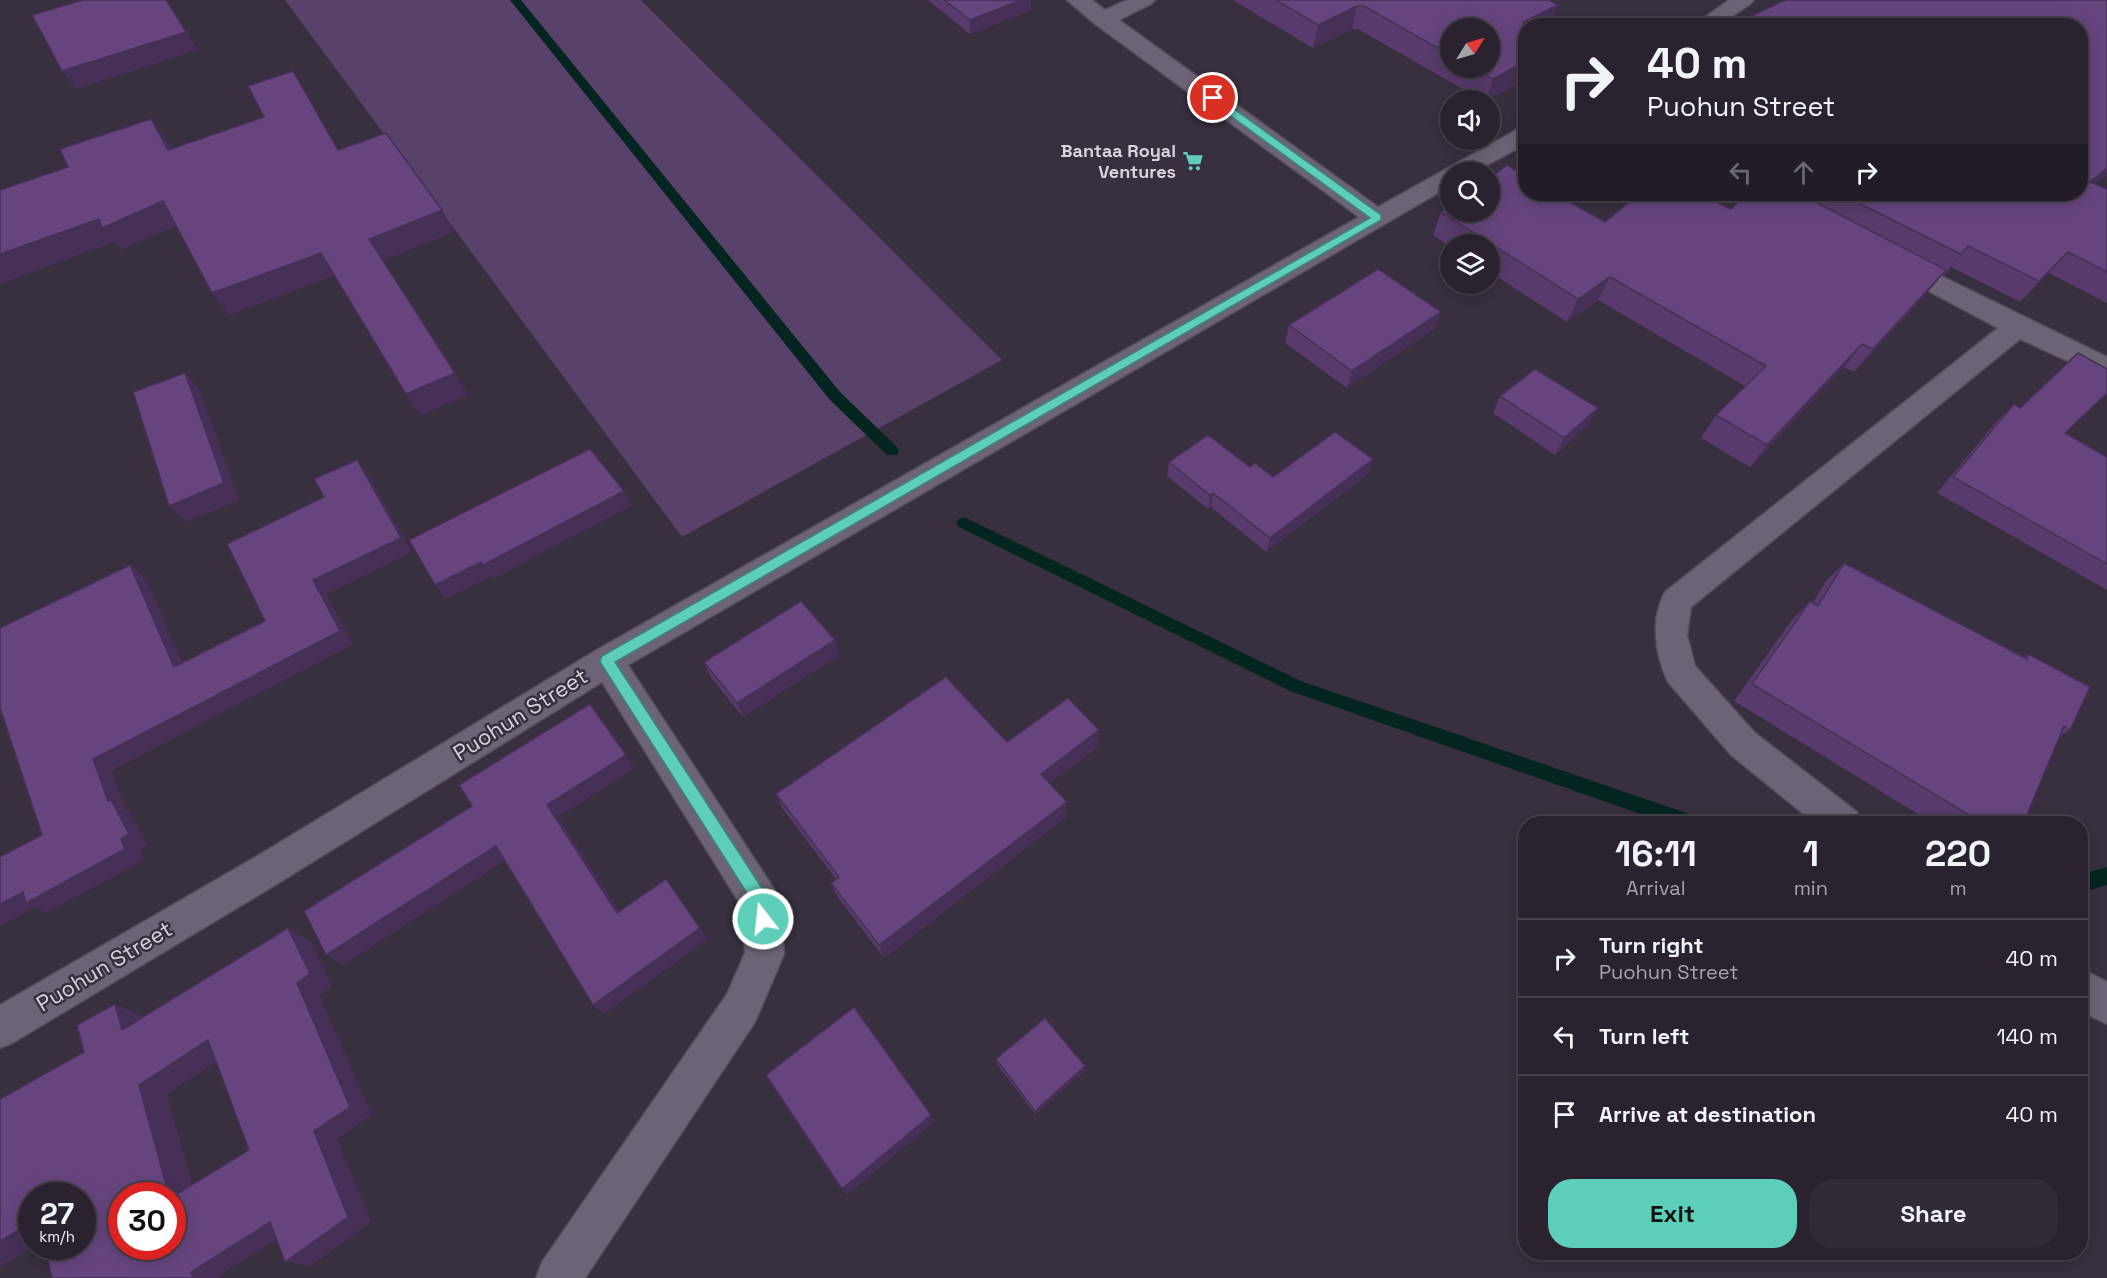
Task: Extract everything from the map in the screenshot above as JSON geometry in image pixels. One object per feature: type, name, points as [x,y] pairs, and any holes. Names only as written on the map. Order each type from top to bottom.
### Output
[{"type":"street","points":[[1078,0],[1377,218]]},
{"type":"street","points":[[1103,19],[1144,0]]},
{"type":"street","points":[[1715,18],[1743,0]]},
{"type":"street","points":[[1475,162],[1518,138]]},
{"type":"street","name":"Puohun Street","points":[[0,1028],[272,867],[607,661],[1440,182]]},
{"type":"street","points":[[1870,249],[2018,327],[2107,369]]},
{"type":"street","points":[[1834,816],[1743,744],[1680,672],[1671,635],[1676,601],[2018,327]]},
{"type":"street","points":[[558,1278],[741,1008],[765,954],[761,902],[607,661]]},
{"type":"street","points":[[2088,993],[2107,1004]]},
{"type":"shaded area","points":[[285,0],[641,0],[1002,360],[682,537]]},
{"type":"building","points":[[83,0],[166,0],[186,32],[62,71],[32,15]]},
{"type":"building","points":[[944,0],[1021,0],[970,20]]},
{"type":"building","points":[[1276,0],[1549,0],[1558,5],[1531,18],[1518,18],[1518,65],[1500,75],[1500,18],[1440,18],[1440,49],[1364,6],[1357,6],[1318,25]]},
{"type":"building","points":[[1786,0],[2107,0],[2107,168],[2090,182],[2107,189],[2107,272],[2068,252],[2039,281],[1968,246],[1961,254],[1855,201],[2088,201],[2088,18],[1749,17]]},
{"type":"building","points":[[293,71],[338,150],[386,133],[442,210],[369,239],[455,373],[406,394],[321,253],[212,293],[163,201],[102,228],[99,219],[0,254],[0,190],[68,167],[60,149],[151,119],[168,150],[264,117],[248,86]]},
{"type":"building","points":[[1507,165],[1518,171],[1518,201],[1568,201],[1605,222],[1630,201],[1714,201],[1731,209],[1739,201],[1813,201],[1946,270],[1873,349],[1862,344],[1767,445],[1716,415],[1766,366],[1610,277],[1578,299],[1500,249],[1500,234],[1476,234],[1457,222],[1500,222],[1500,170]]},
{"type":"building","points":[[1378,269],[1441,312],[1352,371],[1289,325]]},
{"type":"building","points":[[2078,353],[2107,369],[2107,393],[2065,433],[2107,457],[2107,564],[1953,477],[2014,404],[2020,408]]},
{"type":"building","points":[[1535,369],[1598,408],[1564,438],[1500,396]]},
{"type":"building","points":[[185,373],[224,483],[169,506],[133,392]]},
{"type":"building","points":[[1335,432],[1373,459],[1270,538],[1169,462],[1208,435],[1250,467],[1255,463],[1273,477]]},
{"type":"building","points":[[590,449],[624,491],[483,565],[481,562],[435,585],[409,540]]},
{"type":"building","points":[[357,460],[401,538],[313,580],[340,631],[93,759],[108,801],[111,800],[129,834],[121,839],[125,849],[26,903],[23,892],[0,904],[0,857],[42,835],[0,708],[0,628],[130,565],[174,667],[265,621],[227,544],[324,497],[314,479]]},
{"type":"building","points":[[1844,563],[2027,659],[2028,654],[2090,687],[2070,730],[2064,726],[2026,816],[1971,816],[1752,684],[1810,601],[1818,606]]},
{"type":"building","points":[[801,601],[835,640],[737,703],[704,662]]},
{"type":"building","points":[[946,677],[1007,742],[1068,698],[1099,730],[1041,774],[1067,802],[879,945],[831,883],[839,877],[776,794]]},
{"type":"building","points":[[590,704],[626,755],[547,805],[617,913],[666,879],[700,928],[593,1005],[496,846],[326,955],[304,911],[472,806],[459,785]]},
{"type":"building","points":[[288,928],[310,974],[297,983],[350,1107],[314,1131],[348,1217],[285,1262],[270,1222],[191,1272],[193,1278],[52,1278],[48,1260],[96,1260],[96,1182],[18,1182],[18,1230],[0,1241],[0,1099],[84,1052],[77,1025],[115,1004],[122,1030]],"holes":[[[208,1040],[249,1150],[186,1188],[186,1260],[108,1260],[108,1182],[165,1182],[139,1085]]]},
{"type":"building","points":[[854,1007],[931,1115],[842,1189],[766,1075]]},
{"type":"building","points":[[1045,1018],[1085,1066],[1035,1111],[996,1059]]},
{"type":"waterway","points":[[515,0],[835,396],[892,451]]},
{"type":"waterway","points":[[964,523],[1296,686],[1672,816]]},
{"type":"waterway","points":[[2088,882],[2107,876]]},
{"type":"place","name":"Bantaa Royal Ventures","points":[[1193,161]]},
{"type":"route","points":[[763,919],[761,902],[607,661],[1377,218],[1213,98]]}]
